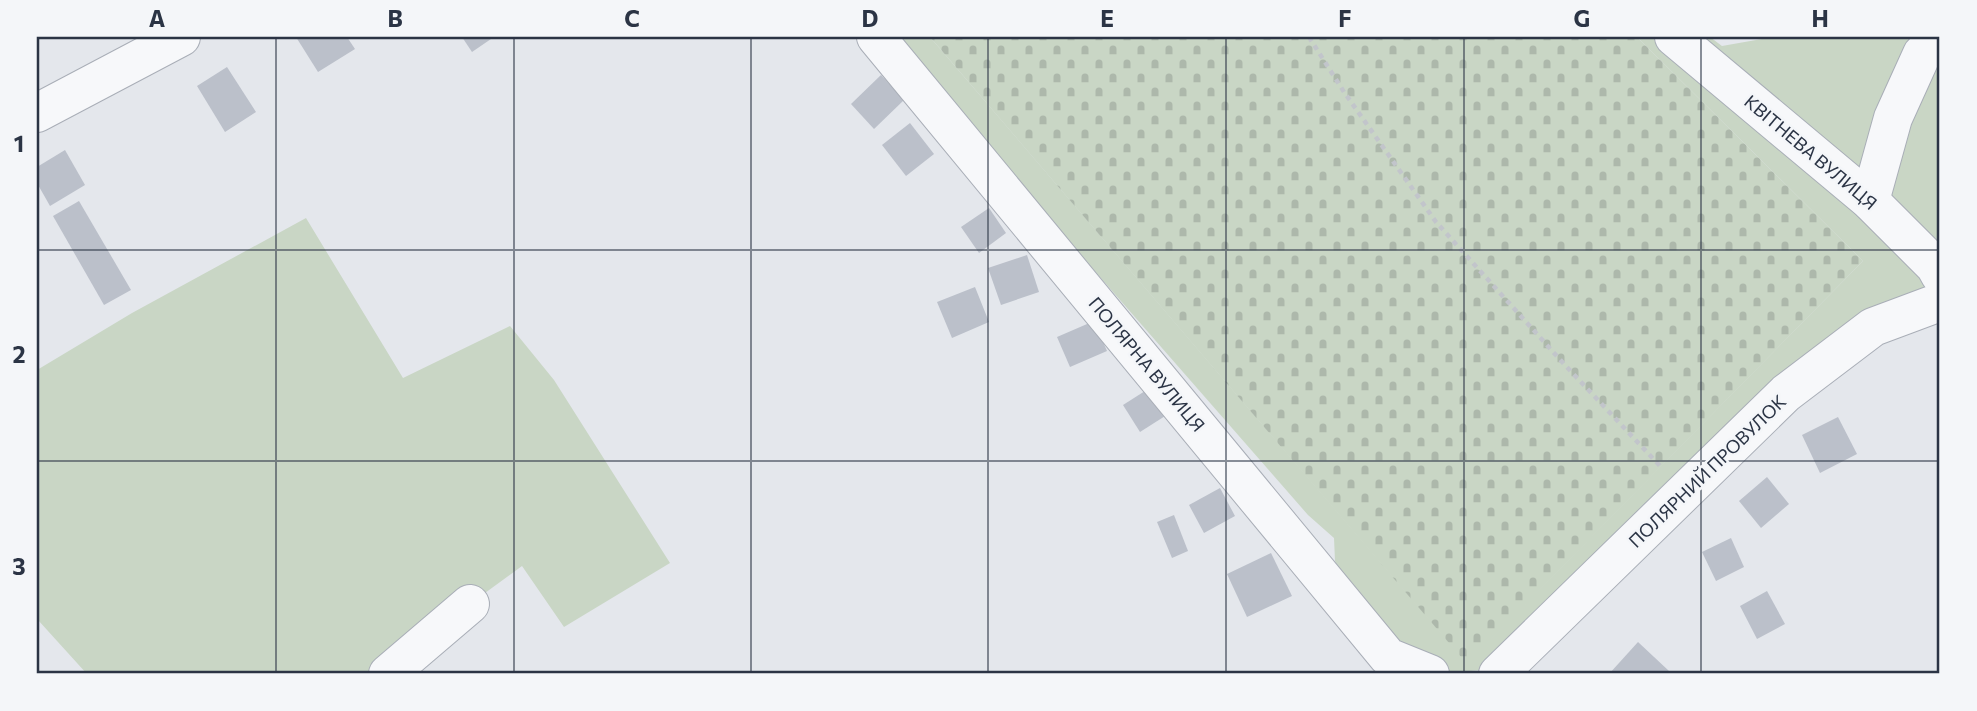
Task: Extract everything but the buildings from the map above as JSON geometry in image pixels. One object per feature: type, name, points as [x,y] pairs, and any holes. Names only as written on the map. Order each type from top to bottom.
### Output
[{"type":"street","points":[[37,113],[181,37]]},
{"type":"street","name":"ПОЛЯРНА ВУЛИЦЯ","points":[[876,37],[1388,657],[1430,674]]},
{"type":"street","name":"КВІТНЕВА ВУЛИЦЯ","points":[[1674,37],[1870,201],[1940,275]]},
{"type":"street","points":[[1870,201],[1893,118],[1922,54],[1940,38]]},
{"type":"street","name":"ПОЛЯРНИЙ ПРОВУЛОК","points":[[1491,673],[1786,393],[1873,327],[1940,302]]},
{"type":"street","points":[[388,674],[470,604]]},
{"type":"path","points":[[1309,37],[1344,92],[1436,222],[1564,365],[1661,467]]},
{"type":"green space","points":[[890,37],[930,37],[1467,663],[1863,261],[1637,37],[1664,37],[1747,110],[1933,286],[1494,669],[1445,673],[1427,668],[1352,602],[1335,561],[1334,538],[1308,515]]},
{"type":"green space","points":[[930,37],[1637,37],[1863,261],[1467,664]]},
{"type":"green space","points":[[1697,37],[1710,37],[1722,46],[1773,37],[1924,37],[1868,180]]},
{"type":"green space","points":[[1940,48],[1940,256],[1878,201]]},
{"type":"green space","points":[[306,218],[403,378],[510,326],[554,380],[670,563],[564,627],[522,566],[374,674],[87,674],[37,621],[37,370],[132,313]]}]
